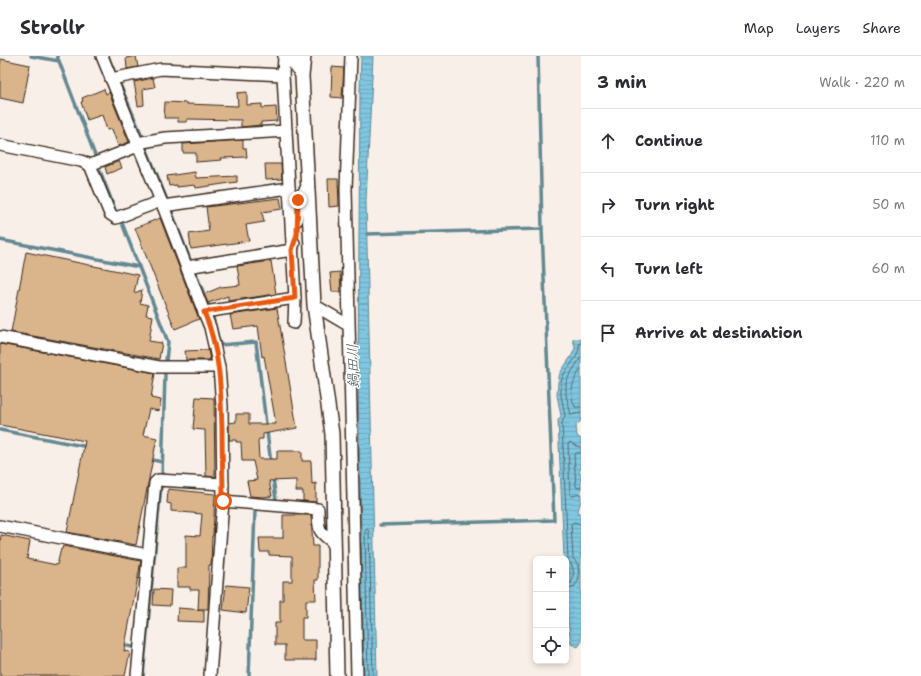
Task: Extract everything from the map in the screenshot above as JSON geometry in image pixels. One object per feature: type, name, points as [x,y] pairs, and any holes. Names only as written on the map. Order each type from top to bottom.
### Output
[{"type":"street","points":[[102,56],[162,203],[210,327],[219,367],[222,406],[223,501],[210,676]]},
{"type":"street","points":[[284,56],[283,75],[295,298],[294,323]]},
{"type":"street","points":[[293,56],[293,63],[302,76]]},
{"type":"street","points":[[304,56],[302,76],[314,305],[332,434],[335,673]]},
{"type":"street","points":[[351,56],[346,189],[357,676]]},
{"type":"street","points":[[111,79],[161,69],[283,75]]},
{"type":"street","points":[[90,165],[138,144],[165,138],[286,131]]},
{"type":"street","points":[[0,145],[81,161],[90,165],[110,214],[116,218],[162,203],[289,188]]},
{"type":"street","points":[[292,250],[297,234],[298,200],[308,186]]},
{"type":"street","points":[[187,267],[292,250]]},
{"type":"street","points":[[204,312],[295,298]]},
{"type":"street","points":[[314,305],[348,325]]},
{"type":"street","points":[[0,337],[159,367],[219,367]]},
{"type":"street","points":[[137,676],[155,483],[158,480],[223,484]]},
{"type":"street","points":[[223,501],[318,509],[319,531],[322,535],[334,543]]},
{"type":"street","points":[[0,526],[148,555]]},
{"type":"water","points":[[361,56],[373,56],[366,201],[377,676],[364,676],[358,379]]},
{"type":"water","points":[[573,339],[580,339],[581,421],[576,425],[577,436],[581,439],[581,469],[579,471],[581,475],[581,500],[578,511],[581,517],[581,643],[578,647],[571,644],[569,628],[569,556],[564,556],[558,420],[561,416],[557,395],[560,373],[575,348]]},
{"type":"building","points":[[136,56],[138,67],[127,69],[126,58]]},
{"type":"building","points":[[1,59],[30,65],[23,103],[0,98]]},
{"type":"building","points":[[332,67],[344,68],[342,98],[331,97]]},
{"type":"building","points":[[153,78],[155,87],[143,89],[144,105],[138,106],[134,82]]},
{"type":"building","points":[[104,89],[106,94],[109,92],[129,142],[118,146],[112,129],[107,130],[102,115],[87,120],[81,102],[83,101],[82,98]]},
{"type":"building","points":[[247,92],[247,105],[262,104],[262,108],[276,107],[277,121],[261,122],[261,125],[241,127],[241,120],[187,119],[187,122],[178,122],[178,118],[164,118],[165,102],[238,106],[237,93]]},
{"type":"building","points":[[243,140],[243,148],[246,148],[247,157],[221,158],[222,160],[196,162],[196,153],[183,153],[183,144]]},
{"type":"building","points":[[119,161],[122,168],[107,174],[105,167]]},
{"type":"building","points":[[265,164],[281,164],[282,179],[266,180]]},
{"type":"building","points":[[195,172],[196,178],[237,176],[237,182],[196,188],[195,185],[177,187],[177,185],[169,186],[167,176]]},
{"type":"building","points":[[328,179],[338,179],[339,206],[329,207]]},
{"type":"building","points":[[280,198],[282,209],[262,212],[264,222],[246,225],[249,241],[191,249],[189,234],[209,231],[206,207]]},
{"type":"building","points":[[160,218],[199,319],[175,329],[135,228]]},
{"type":"building","points":[[26,252],[138,275],[134,293],[142,290],[140,303],[148,305],[146,315],[153,316],[149,341],[162,343],[159,359],[11,332]]},
{"type":"building","points":[[271,261],[276,294],[228,301],[228,296],[208,303],[204,294],[221,287],[240,285],[237,266]]},
{"type":"building","points":[[340,272],[341,292],[332,292],[330,273]]},
{"type":"building","points":[[277,308],[297,428],[263,434],[263,439],[259,439],[258,441],[259,459],[277,459],[277,451],[302,451],[302,461],[311,461],[312,484],[316,483],[316,502],[303,501],[303,491],[296,491],[296,480],[269,481],[272,496],[250,496],[247,481],[257,480],[253,461],[242,461],[241,442],[229,440],[229,423],[236,422],[236,414],[249,414],[249,424],[276,424],[264,356],[262,357],[258,326],[233,329],[230,315]]},
{"type":"building","points":[[0,344],[155,373],[151,398],[161,400],[159,411],[149,409],[143,435],[157,438],[136,545],[67,532],[85,441],[0,425]]},
{"type":"building","points":[[208,350],[210,360],[186,360],[185,351]]},
{"type":"building","points":[[196,397],[214,398],[215,477],[206,476],[205,430],[193,429]]},
{"type":"building","points":[[168,489],[215,494],[211,565],[209,565],[208,609],[198,609],[199,590],[190,590],[190,587],[177,587],[177,568],[186,568],[186,535],[200,536],[202,514],[171,511],[171,504],[167,503]]},
{"type":"building","points":[[283,515],[311,515],[313,546],[318,546],[318,580],[315,580],[316,600],[306,600],[306,617],[302,617],[302,640],[316,640],[316,660],[285,660],[285,645],[275,645],[275,623],[280,623],[280,600],[283,600],[283,581],[292,581],[292,556],[269,555],[269,552],[260,552],[259,538],[283,538]]},
{"type":"building","points":[[1,535],[30,541],[27,559],[57,565],[63,546],[141,561],[124,651],[130,652],[125,676],[0,676]]},
{"type":"building","points":[[226,585],[249,587],[246,613],[223,610]]},
{"type":"building","points":[[154,589],[171,590],[170,606],[153,605]]},
{"type":"building","points":[[178,608],[204,610],[204,622],[177,621]]},
{"type":"waterway","points":[[31,56],[59,61]]},
{"type":"waterway","points":[[57,56],[96,158]]},
{"type":"waterway","points":[[108,56],[115,73]]},
{"type":"waterway","points":[[380,525],[554,520],[542,229],[538,56]]},
{"type":"waterway","points":[[119,82],[143,138]]},
{"type":"waterway","points":[[145,145],[167,200]]},
{"type":"waterway","points":[[100,171],[116,212]]},
{"type":"waterway","points":[[171,210],[191,262]]},
{"type":"waterway","points":[[122,223],[168,342],[166,361]]},
{"type":"waterway","points":[[367,234],[542,229]]},
{"type":"waterway","points":[[0,240],[139,267]]},
{"type":"waterway","points":[[195,271],[209,307]]},
{"type":"waterway","points":[[212,314],[220,345],[256,342],[271,464]]},
{"type":"waterway","points":[[162,477],[165,374]]},
{"type":"waterway","points":[[0,430],[88,447]]},
{"type":"waterway","points":[[149,459],[162,462]]},
{"type":"waterway","points":[[273,478],[276,500]]},
{"type":"waterway","points":[[143,676],[161,486]]},
{"type":"waterway","points":[[249,676],[255,511]]},
{"type":"waterway","points":[[122,645],[133,647]]},
{"type":"route","points":[[223,501],[222,406],[219,367],[210,327],[204,312],[295,298],[292,250],[297,234],[298,200]]},
{"type":"water label","name":"鍋田川","points":[[353,366]]}]
